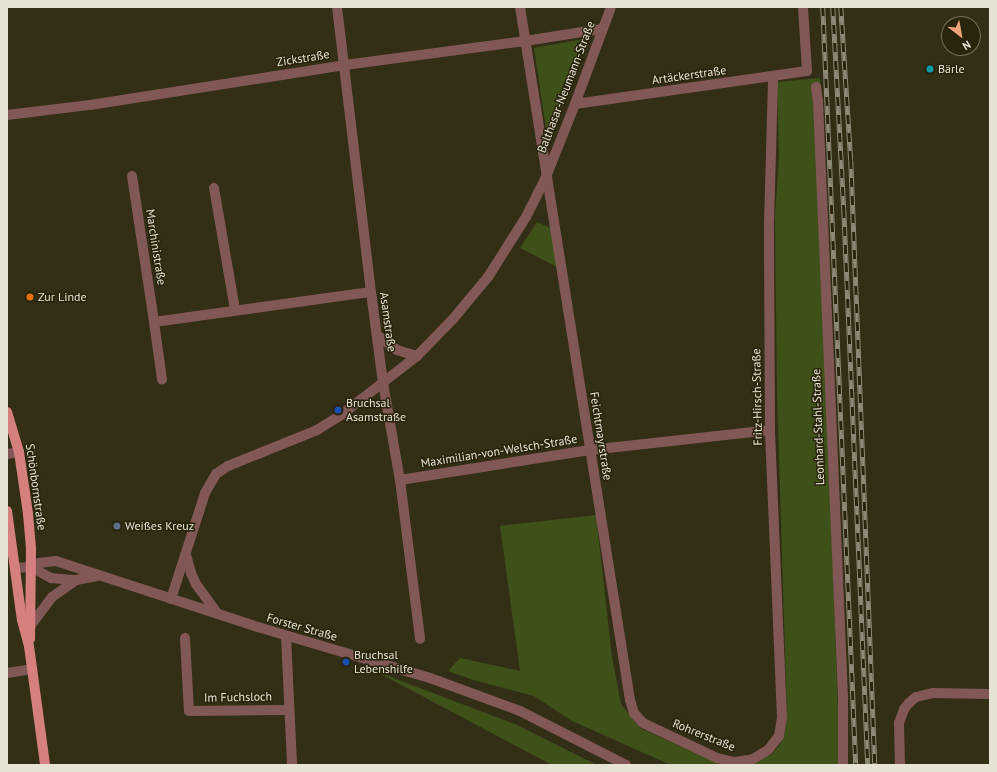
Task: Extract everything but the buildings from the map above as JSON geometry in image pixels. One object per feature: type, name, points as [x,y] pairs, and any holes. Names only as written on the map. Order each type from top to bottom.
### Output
[{"type":"main road","name":"Schönbornstraße","points":[[7,412],[19,452],[28,514],[31,567],[31,624],[29,646]]},
{"type":"main road","points":[[7,511],[22,620],[29,646],[44,765]]},
{"type":"street","name":"Asamstraße","points":[[337,7],[371,292],[400,480],[420,639]]},
{"type":"street","points":[[520,7],[525,41]]},
{"type":"street","name":"Balthasar-Neumann-Straße","points":[[171,599],[205,493],[216,474],[228,466],[317,430],[341,415],[417,356],[453,319],[488,277],[526,217],[546,177],[576,104],[611,7]]},
{"type":"street","name":"Artäckerstraße","points":[[576,104],[807,71],[803,7]]},
{"type":"street","name":"Zickstraße","points":[[7,115],[90,105],[345,65],[525,41],[602,29]]},
{"type":"street","name":"Balthasar-Neumann-Straße","points":[[525,41],[546,177]]},
{"type":"street","name":"Fritz-Hirsch-Straße","points":[[773,77],[770,224],[770,430],[782,718]]},
{"type":"street","name":"Leonhard-Stahl-Straße","points":[[816,87],[818,101],[843,697],[844,765]]},
{"type":"street","name":"Marchinistraße","points":[[132,176],[162,379]]},
{"type":"street","name":"Feichtmayrstraße","points":[[546,177],[630,700]]},
{"type":"street","points":[[214,188],[235,310]]},
{"type":"street","points":[[154,322],[371,292]]},
{"type":"street","points":[[377,335],[397,350],[417,356]]},
{"type":"street","name":"Maximilian-von-Welsch-Straße","points":[[400,480],[590,450],[770,430]]},
{"type":"street","points":[[7,454],[19,452]]},
{"type":"street","points":[[186,555],[196,584],[218,614]]},
{"type":"street","name":"Forster Straße","points":[[15,568],[31,567],[39,563],[56,561],[286,636],[430,678],[520,711],[626,765]]},
{"type":"street","name":"Forster Straße","points":[[31,567],[51,578],[76,580],[100,576]]},
{"type":"street","points":[[31,624],[52,597],[76,580]]},
{"type":"street","name":"Im Fuchsloch","points":[[286,636],[292,765]]},
{"type":"street","name":"Im Fuchsloch","points":[[185,638],[189,711],[289,710]]},
{"type":"street","points":[[7,673],[32,669]]},
{"type":"street","points":[[900,765],[898,730],[900,716],[904,709],[916,697],[933,693],[990,694]]},
{"type":"street","name":"Rohrerstraße","points":[[630,700],[634,713],[643,723],[717,758],[735,762],[753,759],[768,750],[779,736],[782,718]]},
{"type":"green space","points":[[584,39],[551,126],[546,128],[534,48]]},
{"type":"green space","points":[[820,78],[823,114],[820,208],[840,765],[750,765],[772,754],[779,746],[784,737],[787,717],[777,392],[775,217],[779,156],[777,82]]},
{"type":"green space","points":[[537,222],[551,228],[559,268],[520,248]]},
{"type":"green space","points":[[596,515],[612,657],[621,704],[640,728],[715,762],[725,765],[671,765],[572,721],[534,696],[473,680],[448,671],[460,658],[520,671],[500,526]]},
{"type":"green space","points":[[375,671],[517,725],[597,765],[552,765]]},
{"type":"railway","points":[[823,7],[856,765]]},
{"type":"railway","points":[[833,7],[844,209],[868,765]]},
{"type":"railway","points":[[841,7],[851,160],[875,765]]},
{"type":"place","name":"Bärle","points":[[930,69]]},
{"type":"place","name":"Zur Linde","points":[[30,297]]},
{"type":"place","name":"Bruchsal Asamstraße","points":[[338,410]]},
{"type":"place","name":"Weißes Kreuz","points":[[117,526]]},
{"type":"place","name":"Bruchsal Lebenshilfe","points":[[346,662]]}]
